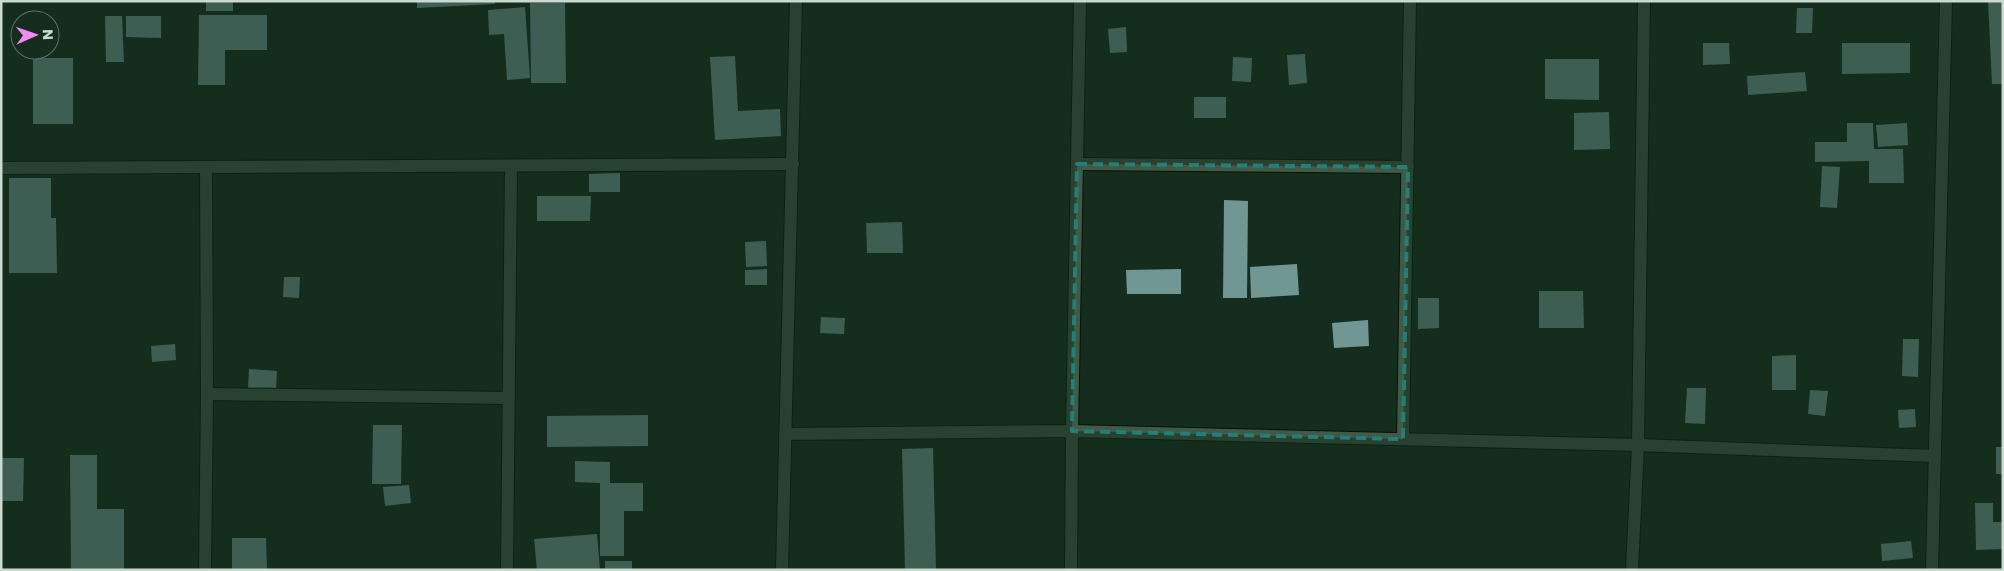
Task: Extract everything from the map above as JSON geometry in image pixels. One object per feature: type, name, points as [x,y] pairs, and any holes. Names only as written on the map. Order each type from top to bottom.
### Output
[{"type":"street","points":[[782,570],[796,1]]},
{"type":"street","points":[[1071,570],[1080,1]]},
{"type":"street","points":[[1403,439],[1410,1]]},
{"type":"street","points":[[1632,570],[1638,445],[1644,1]]},
{"type":"street","points":[[1932,570],[1946,1]]},
{"type":"street","points":[[1,168],[793,164]]},
{"type":"street","points":[[1077,164],[1408,168]]},
{"type":"street","points":[[507,570],[511,166]]},
{"type":"street","points":[[205,570],[207,394],[206,167]]},
{"type":"street","points":[[207,394],[508,398]]},
{"type":"street","points":[[786,434],[1072,431],[1638,445],[1935,456]]},
{"type":"highlighted area","points":[[1077,164],[1408,167],[1403,439],[1072,431]]},
{"type":"building","points":[[206,1],[233,1],[233,11],[206,11]]},
{"type":"building","points":[[417,1],[495,1],[495,4],[417,8]]},
{"type":"building","points":[[1988,1],[2003,1],[2003,84],[1992,84]]},
{"type":"building","points":[[530,3],[565,3],[566,83],[531,83]]},
{"type":"building","points":[[525,7],[530,78],[507,80],[504,34],[489,35],[488,10]]},
{"type":"building","points":[[1797,8],[1813,8],[1812,33],[1796,33]]},
{"type":"building","points":[[199,15],[267,15],[267,50],[225,50],[225,85],[198,85]]},
{"type":"building","points":[[105,16],[122,16],[124,62],[106,62]]},
{"type":"building","points":[[126,16],[161,16],[161,38],[126,37]]},
{"type":"building","points":[[1126,27],[1127,52],[1110,53],[1108,29]]},
{"type":"building","points":[[1703,43],[1729,43],[1730,64],[1703,65]]},
{"type":"building","points":[[1842,43],[1910,43],[1910,73],[1842,74]]},
{"type":"building","points":[[1305,54],[1307,83],[1289,85],[1287,55]]},
{"type":"building","points":[[735,56],[738,111],[780,109],[781,136],[715,140],[710,57]]},
{"type":"building","points":[[1233,57],[1252,58],[1251,82],[1232,81]]},
{"type":"building","points":[[73,58],[73,124],[33,124],[33,60]]},
{"type":"building","points":[[1545,59],[1599,59],[1599,100],[1545,99]]},
{"type":"building","points":[[1805,72],[1807,91],[1748,95],[1747,76]]},
{"type":"building","points":[[1194,97],[1226,97],[1226,118],[1194,118]]},
{"type":"building","points":[[1609,112],[1610,149],[1574,150],[1574,113]]},
{"type":"building","points":[[1847,123],[1873,123],[1874,149],[1903,149],[1904,183],[1869,183],[1869,161],[1815,162],[1815,142],[1847,142]]},
{"type":"building","points":[[1907,123],[1908,145],[1878,147],[1876,125]]},
{"type":"building","points":[[1822,166],[1840,167],[1837,208],[1820,207]]},
{"type":"building","points":[[620,173],[620,192],[589,192],[589,174]]},
{"type":"building","points":[[9,178],[51,178],[51,218],[56,218],[57,273],[9,273]]},
{"type":"building","points":[[537,196],[591,196],[590,221],[537,221]]},
{"type":"building","points":[[1224,200],[1248,201],[1247,298],[1223,298]]},
{"type":"building","points":[[902,222],[903,253],[867,253],[866,223]]},
{"type":"building","points":[[766,241],[767,266],[746,267],[745,242]]},
{"type":"building","points":[[1297,264],[1299,295],[1251,298],[1250,267]]},
{"type":"building","points":[[767,269],[767,285],[745,285],[745,270]]},
{"type":"building","points":[[1181,269],[1181,294],[1127,294],[1126,270]]},
{"type":"building","points":[[284,277],[300,277],[299,298],[283,297]]},
{"type":"building","points":[[1539,291],[1583,291],[1584,328],[1539,328]]},
{"type":"building","points":[[1418,298],[1439,298],[1439,328],[1418,329]]},
{"type":"building","points":[[821,317],[845,318],[844,334],[820,333]]},
{"type":"building","points":[[1368,320],[1369,346],[1334,348],[1332,323]]},
{"type":"building","points":[[1903,339],[1919,339],[1918,377],[1902,376]]},
{"type":"building","points":[[175,344],[176,360],[152,362],[151,346]]},
{"type":"building","points":[[1796,355],[1796,390],[1772,390],[1772,356]]},
{"type":"building","points":[[249,369],[277,371],[276,390],[248,388]]},
{"type":"building","points":[[1687,388],[1706,388],[1705,424],[1685,423]]},
{"type":"building","points":[[1810,390],[1828,391],[1825,416],[1808,414]]},
{"type":"building","points":[[1915,409],[1916,427],[1899,428],[1898,410]]},
{"type":"building","points":[[648,415],[648,446],[547,447],[547,416]]},
{"type":"building","points":[[373,425],[402,425],[401,484],[372,484]]},
{"type":"building","points":[[1996,447],[2003,447],[2003,474],[1996,474]]},
{"type":"building","points":[[933,448],[936,570],[905,570],[902,449]]},
{"type":"building","points":[[70,455],[97,455],[97,509],[124,509],[124,570],[71,570]]},
{"type":"building","points":[[1,458],[24,458],[23,501],[1,501]]},
{"type":"building","points":[[575,461],[610,462],[610,483],[643,483],[643,511],[624,511],[624,556],[600,556],[600,483],[575,482]]},
{"type":"building","points":[[409,485],[411,503],[385,506],[383,487]]},
{"type":"building","points":[[1975,503],[1993,503],[1993,522],[2003,522],[2003,549],[1976,550]]},
{"type":"building","points":[[597,534],[600,570],[537,570],[534,539]]},
{"type":"building","points":[[232,538],[266,538],[267,570],[232,570]]},
{"type":"building","points":[[1911,541],[1913,558],[1882,561],[1881,544]]},
{"type":"building","points":[[605,561],[632,561],[632,570],[605,570]]}]
